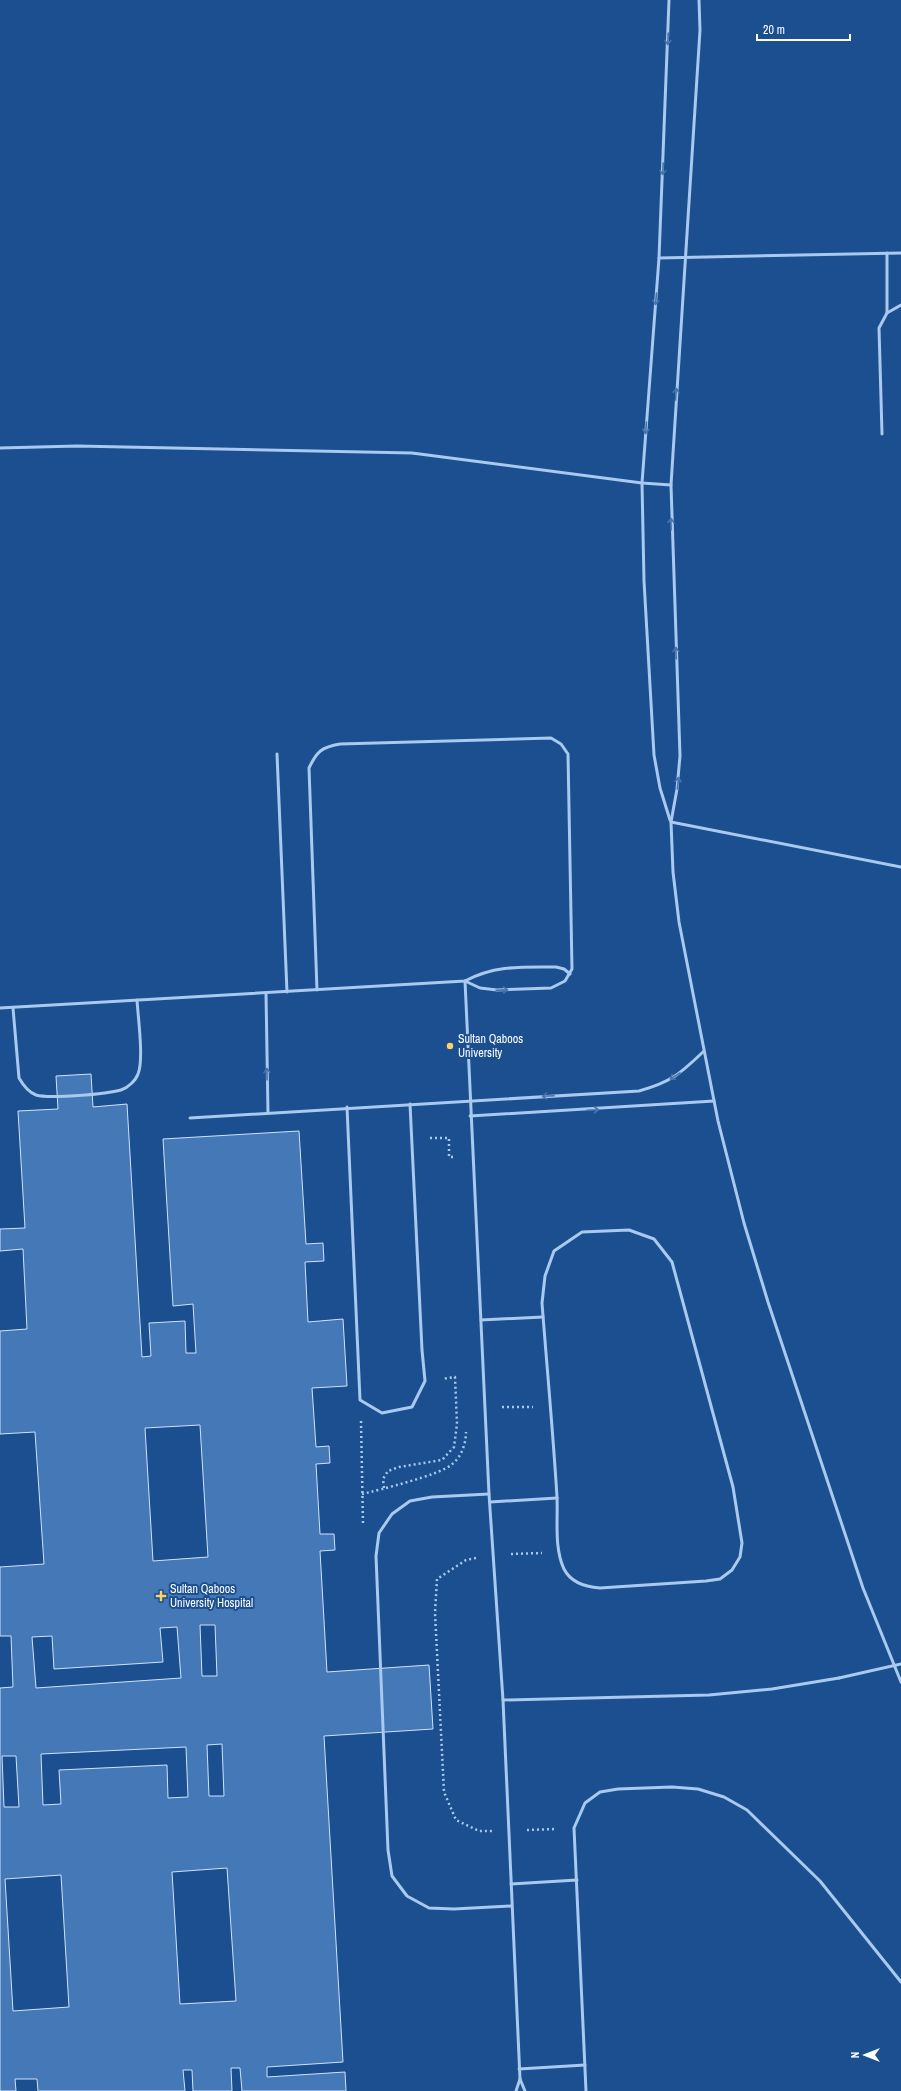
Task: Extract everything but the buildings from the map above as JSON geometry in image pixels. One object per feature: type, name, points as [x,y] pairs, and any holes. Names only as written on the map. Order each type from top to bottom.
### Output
[{"type":"lane","points":[[669,0],[659,258],[642,483],[644,581],[654,755],[660,788],[671,822]]},
{"type":"lane","points":[[699,0],[700,30],[671,485],[680,756],[677,789],[671,822],[673,872],[679,922],[714,1102],[744,1223],[768,1302],[863,1588],[901,1682]]},
{"type":"lane","points":[[882,434],[879,328],[887,313],[887,253]]},
{"type":"lane","points":[[659,258],[901,253]]},
{"type":"lane","points":[[887,313],[901,305]]},
{"type":"lane","points":[[0,448],[77,446],[412,453],[642,483],[671,485]]},
{"type":"lane","points":[[0,1008],[465,982],[480,988],[497,990],[551,988],[565,980],[570,974],[573,962],[569,766],[568,754],[561,744],[551,738],[539,737],[340,744],[327,746],[316,755],[309,768],[316,990]]},
{"type":"lane","points":[[277,754],[287,992]]},
{"type":"lane","points":[[671,822],[901,867]]},
{"type":"lane","points":[[465,982],[480,973],[497,969],[556,967],[564,969],[570,974]]},
{"type":"lane","points":[[465,982],[469,1100],[489,1494],[503,1700],[519,2069],[520,2079],[525,2091]]},
{"type":"lane","points":[[266,993],[268,1113]]},
{"type":"lane","points":[[13,1008],[19,1078],[25,1088],[34,1094],[53,1096],[111,1092],[122,1090],[132,1083],[138,1074],[140,1063],[137,1000]]},
{"type":"lane","points":[[190,1118],[347,1107],[639,1091],[663,1084],[684,1070],[704,1051]]},
{"type":"lane","points":[[470,1116],[714,1102]]},
{"type":"lane","points":[[347,1107],[360,1400],[382,1413],[412,1407],[425,1381],[422,1350],[410,1104]]},
{"type":"lane","points":[[629,1230],[654,1240],[672,1262],[733,1487],[742,1543],[740,1557],[732,1570],[720,1579],[706,1581],[586,1587],[573,1580],[564,1570],[559,1553],[551,1407],[542,1303],[545,1276],[554,1251],[582,1232],[629,1230]]},
{"type":"lane","points":[[481,1320],[544,1317]]},
{"type":"lane","points":[[489,1494],[432,1496],[410,1501],[392,1514],[379,1533],[376,1564],[388,1850],[392,1876],[407,1896],[429,1908],[454,1909],[511,1906]]},
{"type":"lane","points":[[490,1502],[557,1498]]},
{"type":"lane","points":[[503,1700],[709,1695],[772,1689],[839,1678],[901,1664]]},
{"type":"lane","points":[[586,2091],[574,1828],[585,1803],[600,1792],[618,1789],[672,1787],[698,1789],[724,1797],[747,1810],[820,1881],[901,1982]]},
{"type":"lane","points":[[510,1884],[577,1880]]},
{"type":"lane","points":[[519,2069],[585,2065]]},
{"type":"lane","points":[[516,2091],[520,2079]]},
{"type":"path","points":[[411,1139],[449,1138],[449,1157],[472,1156]]},
{"type":"path","points":[[384,1488],[383,1480],[388,1471],[399,1467],[442,1460],[454,1447],[456,1424],[456,1378],[425,1381]]},
{"type":"path","points":[[360,1400],[363,1534],[379,1533]]},
{"type":"path","points":[[485,1407],[551,1407]]},
{"type":"path","points":[[362,1494],[450,1466],[459,1457],[466,1442],[466,1428]]},
{"type":"path","points":[[559,1553],[494,1555],[466,1560],[437,1579],[435,1613],[442,1760],[444,1792],[456,1820],[479,1831],[574,1828]]},
{"type":"place","name":"Sultan Qaboos University","points":[[450,1046]]},
{"type":"place","name":"Sultan Qaboos University Hospital","points":[[161,1596]]}]
